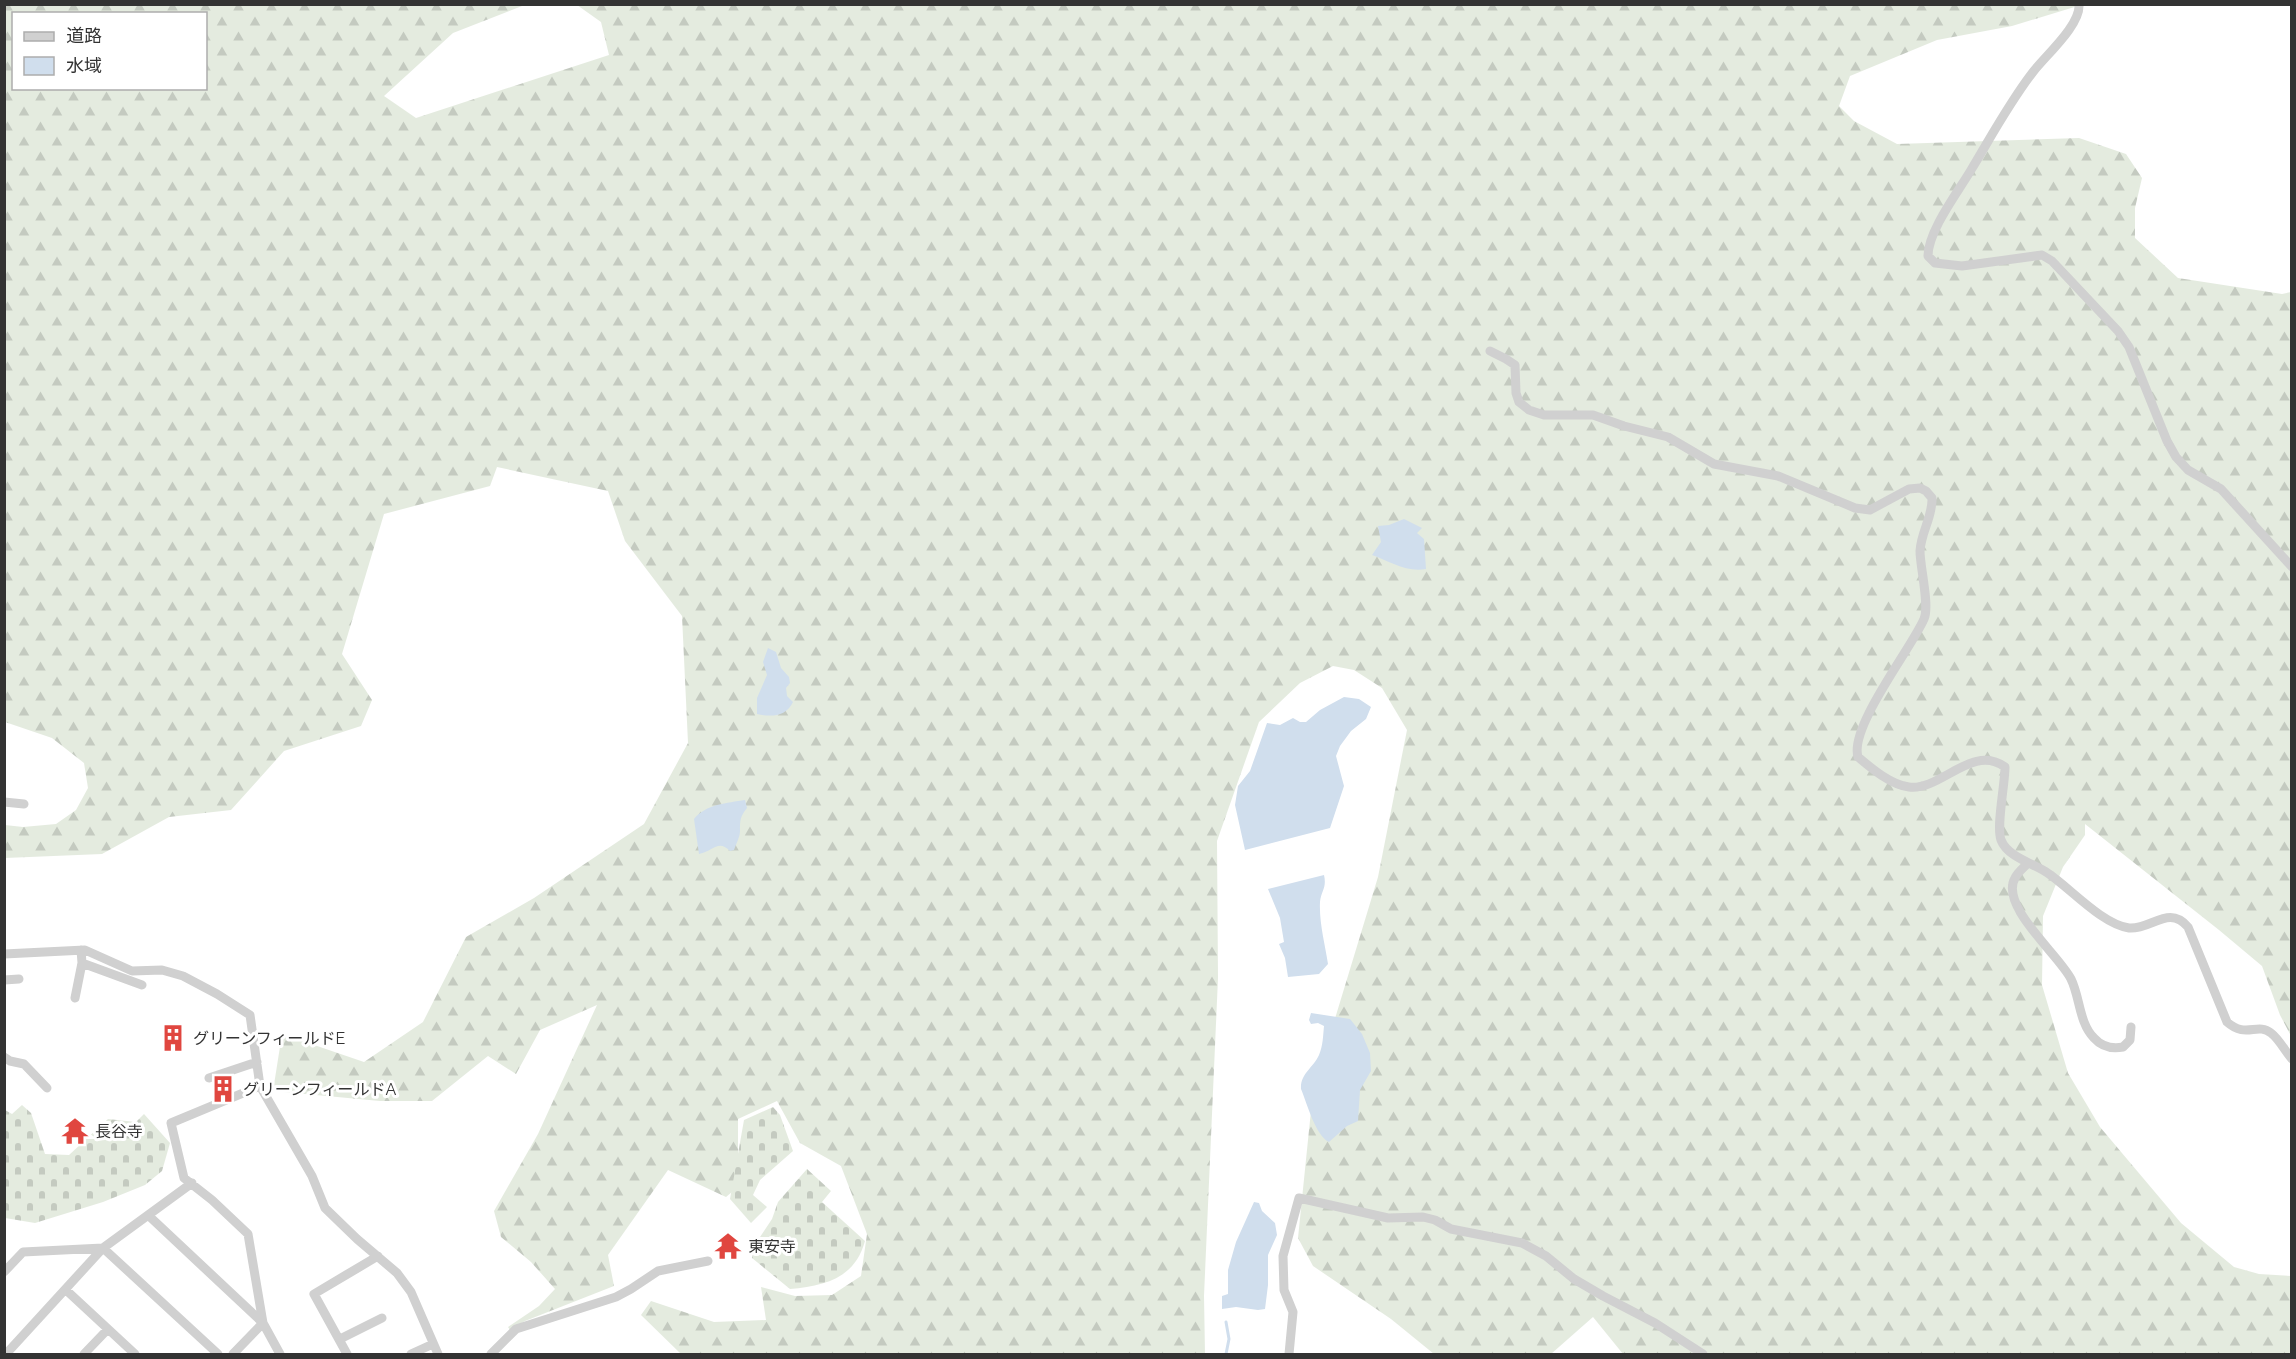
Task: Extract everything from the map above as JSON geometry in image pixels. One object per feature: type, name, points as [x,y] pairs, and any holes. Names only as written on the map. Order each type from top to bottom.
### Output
[{"type":"street","points":[[2079,4],[2076,17],[2069,29],[2034,70],[2008,108],[1931,240],[1928,256],[1935,263],[1962,266],[2042,255],[2052,261],[2118,332],[2129,347],[2167,441],[2176,456],[2188,470],[2221,489],[2292,567]]},
{"type":"street","points":[[1490,351],[1515,366],[1516,393],[1519,402],[1529,410],[1544,415],[1593,415],[1678,441],[1714,464],[1778,476],[1855,508],[1870,510],[1909,489],[1920,488],[1926,491],[1932,498],[1932,506],[1922,534],[1920,552],[1926,615],[1916,637],[1871,710],[1857,741],[1856,753],[1868,765],[1894,782],[1914,788],[1928,784],[1966,764],[1991,762],[2005,767],[2000,834],[2002,843],[2027,864],[2036,865],[2099,913],[2126,927],[2133,928],[2165,918],[2176,917],[2183,921],[2188,927],[2228,1022],[2241,1031],[2264,1029],[2271,1033],[2292,1059]]},
{"type":"street","points":[[4,802],[24,804]]},
{"type":"street","points":[[2027,864],[2014,879],[2013,889],[2016,901],[2026,924],[2070,976],[2088,1030],[2095,1039],[2113,1049],[2123,1047],[2130,1040],[2131,1027]]},
{"type":"street","points":[[75,998],[82,963],[81,950]]},
{"type":"street","points":[[4,954],[86,950],[132,971],[162,970],[183,976],[250,1015],[261,1086],[312,1176],[326,1208],[397,1273],[411,1292],[438,1354]]},
{"type":"street","points":[[82,963],[142,985]]},
{"type":"street","points":[[4,980],[19,980]]},
{"type":"street","points":[[4,1057],[24,1064],[47,1088]]},
{"type":"street","points":[[209,1078],[257,1062]]},
{"type":"street","points":[[261,1086],[171,1123],[184,1178],[248,1234],[263,1323]]},
{"type":"street","points":[[6,1354],[103,1248],[192,1183]]},
{"type":"street","points":[[1289,1354],[1293,1312],[1284,1290],[1283,1256],[1299,1198],[1388,1218],[1423,1217],[1435,1220],[1451,1229],[1522,1243],[1546,1256],[1574,1279],[1655,1323],[1703,1354]]},
{"type":"street","points":[[149,1216],[263,1323],[280,1354]]},
{"type":"street","points":[[4,1272],[23,1252],[103,1248],[218,1354]]},
{"type":"street","points":[[347,1354],[314,1294],[378,1256]]},
{"type":"street","points":[[491,1354],[516,1329],[616,1297],[658,1271],[708,1261]]},
{"type":"street","points":[[66,1290],[135,1354]]},
{"type":"street","points":[[340,1339],[382,1318]]},
{"type":"street","points":[[233,1354],[263,1323]]},
{"type":"street","points":[[84,1354],[108,1329]]},
{"type":"street","points":[[411,1354],[433,1344]]},
{"type":"green space","points":[[5,5],[541,5],[522,6],[453,33],[384,96],[416,118],[609,55],[601,22],[577,5],[2081,5],[2012,26],[1937,40],[1850,76],[1839,106],[1854,121],[1897,144],[2079,138],[2126,154],[2142,178],[2135,208],[2135,238],[2178,278],[2282,294],[2291,292],[2291,1036],[2280,1015],[2262,966],[2085,824],[2085,835],[2063,867],[2043,916],[2042,985],[2068,1073],[2100,1127],[2181,1223],[2234,1267],[2259,1274],[2291,1276],[2291,1354],[1623,1354],[1593,1317],[1551,1354],[1434,1354],[1391,1319],[1313,1266],[1298,1238],[1313,1091],[1378,877],[1407,730],[1382,688],[1354,670],[1333,666],[1300,683],[1259,722],[1217,841],[1218,978],[1204,1296],[1205,1354],[681,1354],[641,1315],[651,1301],[714,1322],[766,1320],[761,1287],[795,1296],[832,1295],[861,1276],[867,1234],[841,1166],[800,1143],[777,1101],[738,1119],[738,1187],[726,1197],[668,1170],[608,1255],[614,1286],[525,1321],[510,1330],[508,1327],[539,1306],[555,1289],[531,1262],[501,1237],[494,1211],[538,1134],[597,1005],[540,1030],[516,1074],[488,1056],[432,1101],[380,1101],[273,1091],[282,1034],[364,1062],[423,1022],[466,937],[534,898],[644,824],[688,743],[682,616],[625,541],[608,491],[497,467],[490,486],[384,514],[342,654],[372,700],[361,726],[284,751],[231,810],[169,817],[102,854],[5,858],[5,825],[23,827],[56,824],[76,810],[88,788],[84,763],[52,738],[5,722]]},
{"type":"green space","points":[[22,1105],[31,1113],[45,1154],[69,1155],[108,1119],[136,1122],[144,1114],[170,1143],[162,1171],[145,1185],[103,1202],[35,1223],[5,1218],[5,1110],[12,1114]]},
{"type":"green space","points":[[773,1107],[780,1115],[793,1151],[760,1180],[753,1195],[767,1207],[751,1223],[730,1199],[744,1120]]},
{"type":"green space","points":[[807,1169],[831,1191],[822,1202],[865,1241],[854,1264],[837,1278],[815,1285],[790,1289],[752,1258],[756,1243],[772,1219],[778,1202]]},
{"type":"water","points":[[1404,519],[1422,528],[1417,533],[1424,539],[1426,569],[1405,568],[1372,555],[1381,542],[1378,526],[1389,525]]},
{"type":"water","points":[[768,648],[776,652],[781,668],[789,677],[790,683],[786,688],[787,696],[793,702],[786,711],[768,716],[757,714],[757,698],[767,675],[763,662]]},
{"type":"water","points":[[1344,697],[1359,699],[1371,707],[1366,719],[1351,731],[1336,756],[1344,786],[1330,828],[1245,850],[1235,805],[1238,786],[1250,771],[1267,723],[1280,725],[1293,718],[1306,722],[1320,710]]},
{"type":"water","points":[[745,800],[747,808],[741,819],[734,850],[730,851],[719,846],[699,854],[694,819],[711,807]]},
{"type":"water","points":[[1324,875],[1325,883],[1320,910],[1328,964],[1319,974],[1288,977],[1285,958],[1279,944],[1284,942],[1280,918],[1268,889]]},
{"type":"water","points":[[1311,1013],[1350,1019],[1362,1034],[1370,1053],[1371,1071],[1360,1090],[1358,1121],[1347,1126],[1329,1142],[1316,1126],[1301,1089],[1303,1079],[1319,1055],[1323,1041],[1324,1026],[1318,1023],[1311,1024],[1309,1020]]},
{"type":"water","points":[[1254,1202],[1259,1203],[1262,1211],[1275,1223],[1277,1235],[1268,1255],[1265,1309],[1236,1307],[1222,1309],[1222,1296],[1228,1294],[1228,1270],[1236,1242]]},
{"type":"waterway","points":[[1226,1322],[1229,1339],[1226,1354]]},
{"type":"place","name":"グリーンフィールドE","points":[[173,1038]]},
{"type":"place","name":"グリーンフィールドA","points":[[223,1089]]},
{"type":"place","name":"長谷寺","points":[[75,1131]]},
{"type":"place","name":"東安寺","points":[[728,1246]]}]
